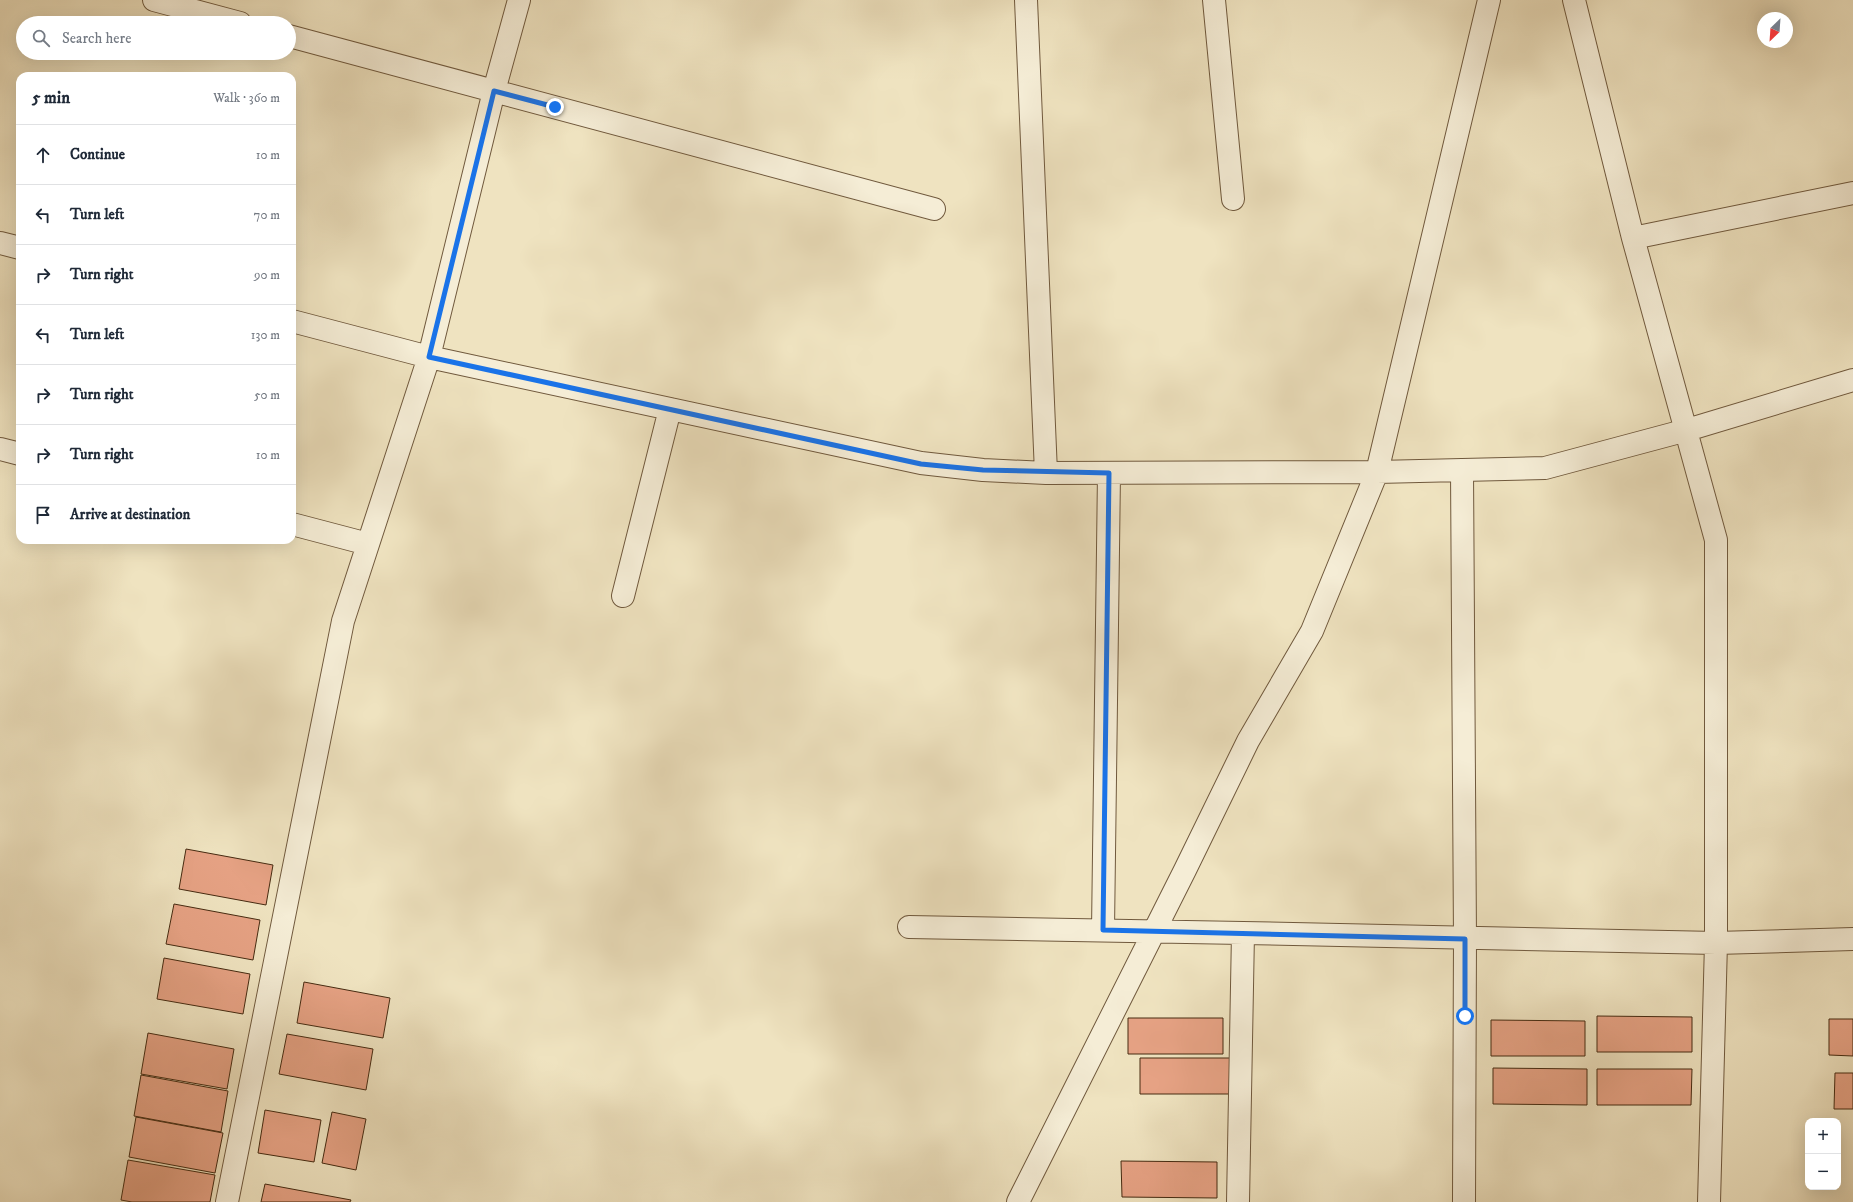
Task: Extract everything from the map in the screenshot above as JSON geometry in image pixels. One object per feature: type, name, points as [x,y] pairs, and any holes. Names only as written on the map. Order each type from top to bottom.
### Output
[{"type":"street","points":[[154,0],[214,16]]},
{"type":"street","points":[[226,1202],[343,621],[429,357],[494,91],[519,0]]},
{"type":"street","points":[[1026,0],[1046,473]]},
{"type":"street","points":[[1214,0],[1233,199]]},
{"type":"street","points":[[1018,1202],[1154,932],[1248,740],[1312,631],[1377,472],[1489,0]]},
{"type":"street","points":[[1574,0],[1633,238],[1716,540],[1716,943],[1709,1202]]},
{"type":"street","points":[[296,38],[934,209]]},
{"type":"street","points":[[1633,238],[1853,193]]},
{"type":"street","points":[[0,243],[16,247]]},
{"type":"street","points":[[296,322],[429,357],[921,464],[983,470],[1046,473],[1377,472],[1545,468],[1687,430],[1853,380]]},
{"type":"street","points":[[623,596],[670,409]]},
{"type":"street","points":[[0,449],[16,453]]},
{"type":"street","points":[[1462,470],[1465,939],[1464,1202]]},
{"type":"street","points":[[1103,930],[1109,473]]},
{"type":"street","points":[[296,525],[368,544]]},
{"type":"street","points":[[909,927],[1716,943],[1853,939]]},
{"type":"street","points":[[1238,1202],[1243,933]]},
{"type":"building","points":[[186,849],[273,865],[266,905],[179,889]]},
{"type":"building","points":[[174,904],[260,920],[253,960],[166,944]]},
{"type":"building","points":[[164,958],[250,974],[243,1014],[157,999]]},
{"type":"building","points":[[304,982],[390,998],[383,1038],[297,1023]]},
{"type":"building","points":[[1597,1016],[1692,1017],[1692,1052],[1597,1052]]},
{"type":"building","points":[[1128,1018],[1223,1018],[1223,1054],[1128,1054]]},
{"type":"building","points":[[1829,1019],[1853,1019],[1853,1056],[1829,1055]]},
{"type":"building","points":[[1491,1020],[1585,1021],[1585,1056],[1491,1056]]},
{"type":"building","points":[[148,1033],[234,1049],[227,1089],[141,1074]]},
{"type":"building","points":[[287,1034],[373,1049],[366,1090],[279,1074]]},
{"type":"building","points":[[1140,1058],[1234,1058],[1234,1094],[1140,1094]]},
{"type":"building","points":[[1493,1068],[1587,1069],[1587,1105],[1493,1104]]},
{"type":"building","points":[[1597,1069],[1692,1069],[1691,1105],[1597,1105]]},
{"type":"building","points":[[1835,1073],[1853,1073],[1853,1109],[1834,1109]]},
{"type":"building","points":[[141,1075],[228,1091],[221,1132],[134,1116]]},
{"type":"building","points":[[265,1110],[321,1120],[314,1162],[258,1153]]},
{"type":"building","points":[[332,1112],[366,1119],[356,1170],[322,1163]]},
{"type":"building","points":[[136,1117],[223,1133],[215,1173],[129,1157]]},
{"type":"building","points":[[128,1160],[215,1175],[210,1202],[132,1202],[121,1200]]},
{"type":"building","points":[[1121,1161],[1217,1162],[1217,1198],[1122,1197]]},
{"type":"building","points":[[265,1184],[351,1200],[350,1202],[261,1202]]},
{"type":"route","points":[[555,107],[494,91],[429,357],[921,464],[983,470],[1046,473],[1109,473],[1103,930],[1465,939],[1465,1016]]}]
